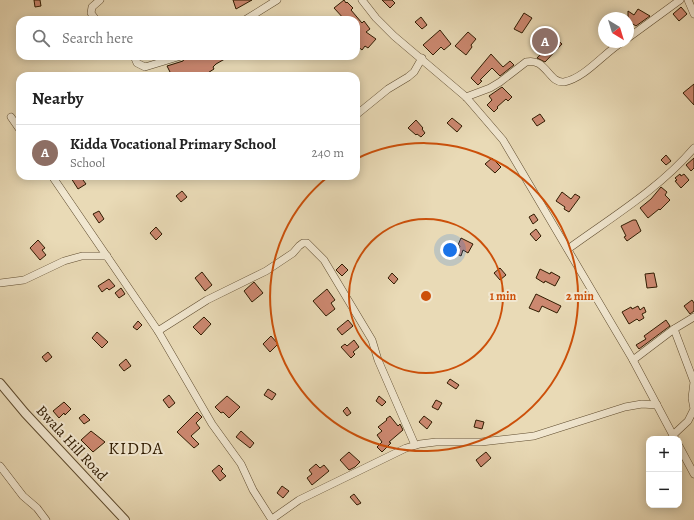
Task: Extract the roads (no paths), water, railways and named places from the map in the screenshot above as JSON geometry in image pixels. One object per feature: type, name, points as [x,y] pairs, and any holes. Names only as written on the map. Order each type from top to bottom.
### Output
[{"type":"street","points":[[93,16],[91,13],[92,7],[100,0]]},
{"type":"street","points":[[251,16],[277,0]]},
{"type":"street","points":[[362,0],[376,18],[390,32],[466,97],[503,140],[633,360],[673,436]]},
{"type":"street","points":[[634,34],[680,0]]},
{"type":"street","points":[[688,0],[694,14]]},
{"type":"street","points":[[466,97],[490,88],[526,62],[530,61],[539,64],[558,82],[568,81],[581,75],[615,48]]},
{"type":"street","points":[[360,112],[388,89],[414,72],[422,58]]},
{"type":"street","points":[[136,60],[137,63],[146,67],[168,60]]},
{"type":"street","points":[[11,117],[16,124]]},
{"type":"street","points":[[568,249],[660,183],[694,148]]},
{"type":"street","points":[[55,180],[158,331],[212,424],[241,464],[253,490],[272,520],[299,500],[415,445],[436,442],[480,442],[534,436],[625,407],[642,404],[657,405]]},
{"type":"street","points":[[158,331],[207,300],[266,271],[293,253],[303,243],[307,243],[324,260],[372,340],[378,360],[415,445]]},
{"type":"street","points":[[0,283],[24,280],[64,261],[82,256],[107,256]]},
{"type":"street","points":[[633,360],[674,329],[694,317]]},
{"type":"street","points":[[674,329],[694,382],[692,398],[694,409],[688,421],[675,436]]},
{"type":"street","name":"Bwala Hill Road","points":[[0,383],[25,413],[125,520]]},
{"type":"street","points":[[682,452],[694,474]]},
{"type":"street","points":[[0,466],[23,496],[37,508],[46,520]]},
{"type":"place","name":"Kidda Vocational Primary School","points":[[545,41]]},
{"type":"district","name":"KIDDA","points":[[136,448]]}]
